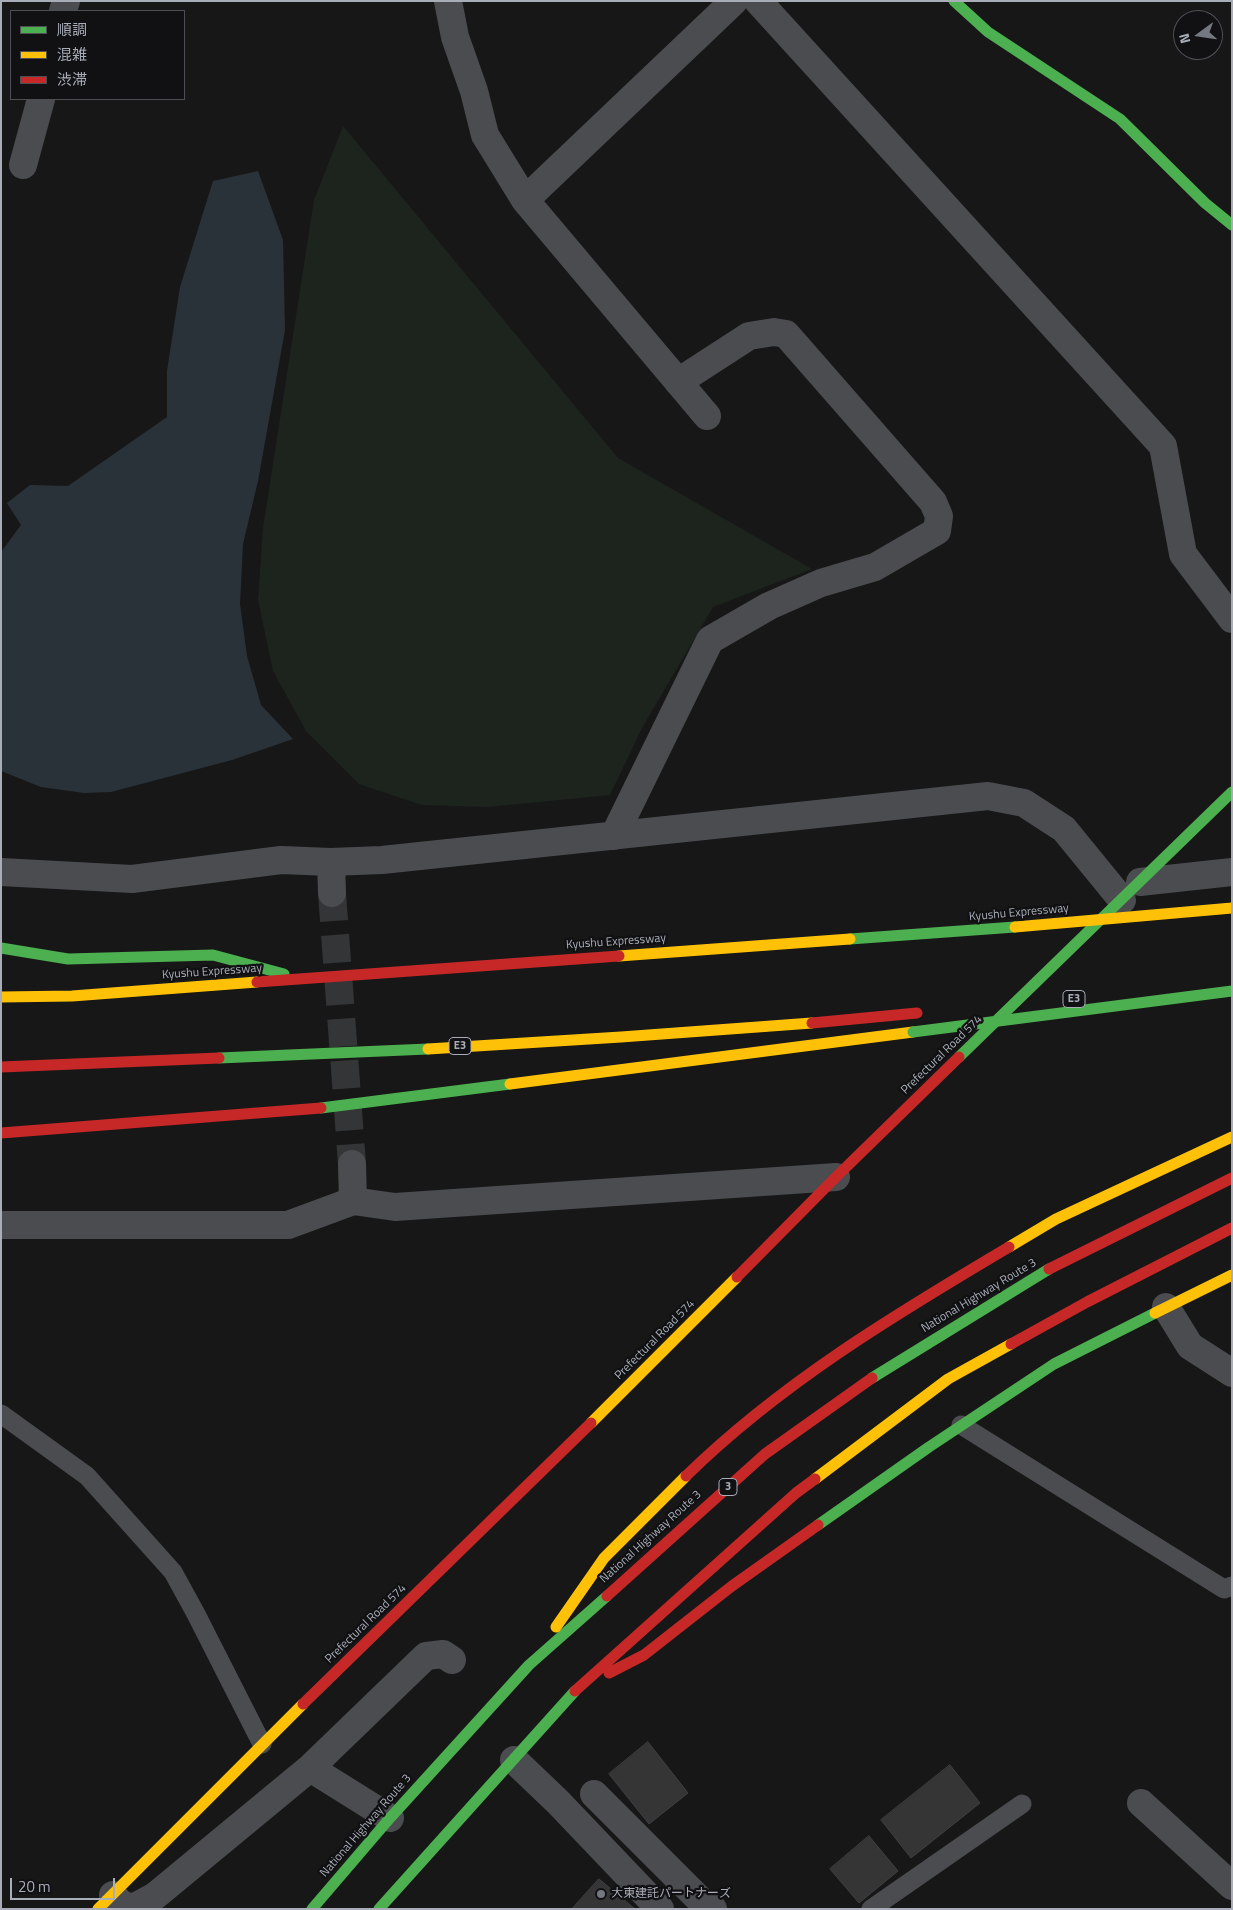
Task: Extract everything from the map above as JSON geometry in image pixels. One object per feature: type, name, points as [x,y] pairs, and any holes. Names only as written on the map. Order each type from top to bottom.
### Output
[{"type":"main road","points":[[954,1],[988,32],[1120,119],[1205,203],[1232,225]]},
{"type":"main road","name":"Prefectural Road 574","points":[[106,1902],[262,1744],[648,1367],[836,1177],[1232,792]]},
{"type":"main road","name":"Kyushu Expressway","points":[[1,997],[72,996],[1015,927],[1232,908]]},
{"type":"main road","points":[[1,948],[68,958],[213,955],[303,979]]},
{"type":"main road","name":"E3","points":[[1084,998],[1232,986]]},
{"type":"main road","points":[[1,1133],[299,1111],[1232,990]]},
{"type":"main road","points":[[996,1006],[1035,1003]]},
{"type":"main road","name":"E3","points":[[1,1067],[473,1046],[709,1031],[922,1013]]},
{"type":"main road","points":[[529,1665],[604,1558],[712,1450],[810,1372],[929,1294],[1056,1219],[1232,1137]]},
{"type":"main road","name":"National Highway Route 3","points":[[312,1909],[390,1818],[529,1665],[765,1454],[871,1378],[1049,1269],[1232,1178]]},
{"type":"main road","points":[[379,1909],[575,1691],[796,1493],[948,1379],[1087,1302],[1232,1228]]},
{"type":"main road","points":[[575,1691],[644,1655],[732,1586],[961,1425],[1054,1364],[1232,1275]]},
{"type":"street","points":[[448,1],[455,37],[474,91],[485,135],[525,200],[708,416]]},
{"type":"street","points":[[525,200],[734,1]]},
{"type":"street","points":[[758,1],[1163,446],[1183,554],[1232,619]]},
{"type":"street","points":[[23,165],[40,100]]},
{"type":"street","points":[[614,836],[710,640],[769,606],[821,583],[875,567],[937,531],[939,516],[933,502],[786,334],[774,332],[750,336],[678,382]]},
{"type":"street","points":[[1,872],[132,879],[281,860],[331,862],[382,860],[988,796],[1024,804],[1064,829],[1131,891],[1232,872]]},
{"type":"street","points":[[331,862],[332,893]]},
{"type":"street","points":[[352,1164],[353,1202]]},
{"type":"street","points":[[1,1225],[288,1225],[353,1202],[395,1207],[836,1177]]},
{"type":"street","points":[[1166,1307],[1190,1346],[1232,1373]]},
{"type":"street","points":[[106,1902],[133,1908],[155,1896],[310,1768],[426,1656],[443,1654],[452,1660]]},
{"type":"street","points":[[514,1760],[558,1802],[660,1909]]},
{"type":"street","points":[[310,1768],[390,1818]]},
{"type":"street","points":[[594,1794],[700,1900],[712,1909]]},
{"type":"street","points":[[1141,1803],[1232,1886]]},
{"type":"lane","points":[[1,1414],[87,1476],[173,1572],[262,1744]]},
{"type":"lane","points":[[961,1425],[1224,1589],[1232,1586]]},
{"type":"lane","points":[[871,1909],[1022,1804]]},
{"type":"shaded area","points":[[343,126],[618,458],[812,569],[713,607],[642,728],[610,795],[488,807],[422,805],[359,784],[306,731],[273,671],[258,600],[263,528],[314,200]]},
{"type":"shaded area","points":[[258,171],[283,240],[285,330],[258,481],[243,544],[240,604],[247,656],[261,705],[293,739],[232,760],[111,792],[84,793],[41,787],[1,771],[1,552],[21,525],[7,503],[30,485],[68,486],[167,417],[167,371],[180,287],[213,181]]},
{"type":"building","points":[[648,1742],[688,1793],[649,1824],[609,1774]]},
{"type":"building","points":[[950,1765],[980,1803],[911,1858],[881,1820]]},
{"type":"building","points":[[869,1836],[898,1871],[859,1903],[830,1869]]},
{"type":"building","name":"大東建託パートナーズ","points":[[599,1879],[635,1909],[572,1909]]},
{"type":"tunnel","points":[[332,893],[352,1164]]},
{"type":"traffic: fast","points":[[954,1],[988,32],[1120,119],[1205,203],[1232,225]]},
{"type":"traffic: fast","points":[[959,1057],[1232,792]]},
{"type":"traffic: fast","points":[[850,939],[1015,927]]},
{"type":"traffic: fast","points":[[1,948],[68,959],[213,955],[284,974]]},
{"type":"traffic: fast","points":[[913,1032],[1232,991]]},
{"type":"traffic: fast","points":[[219,1058],[428,1049]]},
{"type":"traffic: fast","points":[[321,1108],[510,1084]]},
{"type":"traffic: fast","points":[[872,1378],[1049,1269]]},
{"type":"traffic: fast","points":[[818,1525],[929,1447],[1054,1364],[1155,1313]]},
{"type":"traffic: fast","points":[[312,1909],[390,1818],[529,1665],[607,1596]]},
{"type":"traffic: fast","points":[[379,1909],[575,1691]]},
{"type":"traffic: slow","points":[[1015,927],[1232,908]]},
{"type":"traffic: slow","points":[[619,956],[850,939]]},
{"type":"traffic: slow","points":[[1,997],[72,996],[257,982]]},
{"type":"traffic: slow","points":[[428,1049],[812,1023]]},
{"type":"traffic: slow","points":[[510,1084],[913,1032]]},
{"type":"traffic: slow","points":[[1009,1247],[1056,1219],[1232,1137]]},
{"type":"traffic: slow","points":[[1155,1313],[1232,1275]]},
{"type":"traffic: slow","points":[[591,1423],[737,1277]]},
{"type":"traffic: slow","points":[[815,1479],[948,1379],[1011,1344]]},
{"type":"traffic: slow","points":[[556,1627],[604,1558],[686,1476]]},
{"type":"traffic: slow","points":[[98,1909],[303,1704]]},
{"type":"traffic: jam","points":[[257,982],[619,956]]},
{"type":"traffic: jam","points":[[812,1023],[917,1013]]},
{"type":"traffic: jam","points":[[737,1277],[959,1057]]},
{"type":"traffic: jam","points":[[1,1067],[219,1058]]},
{"type":"traffic: jam","points":[[1,1133],[321,1108]]},
{"type":"traffic: jam","points":[[1049,1269],[1232,1178]]},
{"type":"traffic: jam","points":[[1011,1344],[1087,1302],[1232,1228]]},
{"type":"traffic: jam","points":[[686,1476],[723,1442],[800,1380],[882,1324],[1009,1247]]},
{"type":"traffic: jam","points":[[607,1596],[765,1454],[872,1378]]},
{"type":"traffic: jam","points":[[303,1704],[591,1423]]},
{"type":"traffic: jam","points":[[575,1691],[796,1493],[815,1479]]},
{"type":"traffic: jam","points":[[609,1673],[644,1655],[732,1586],[818,1525]]},
{"type":"place","name":"大東建託パートナーズ","points":[[601,1894]]}]
